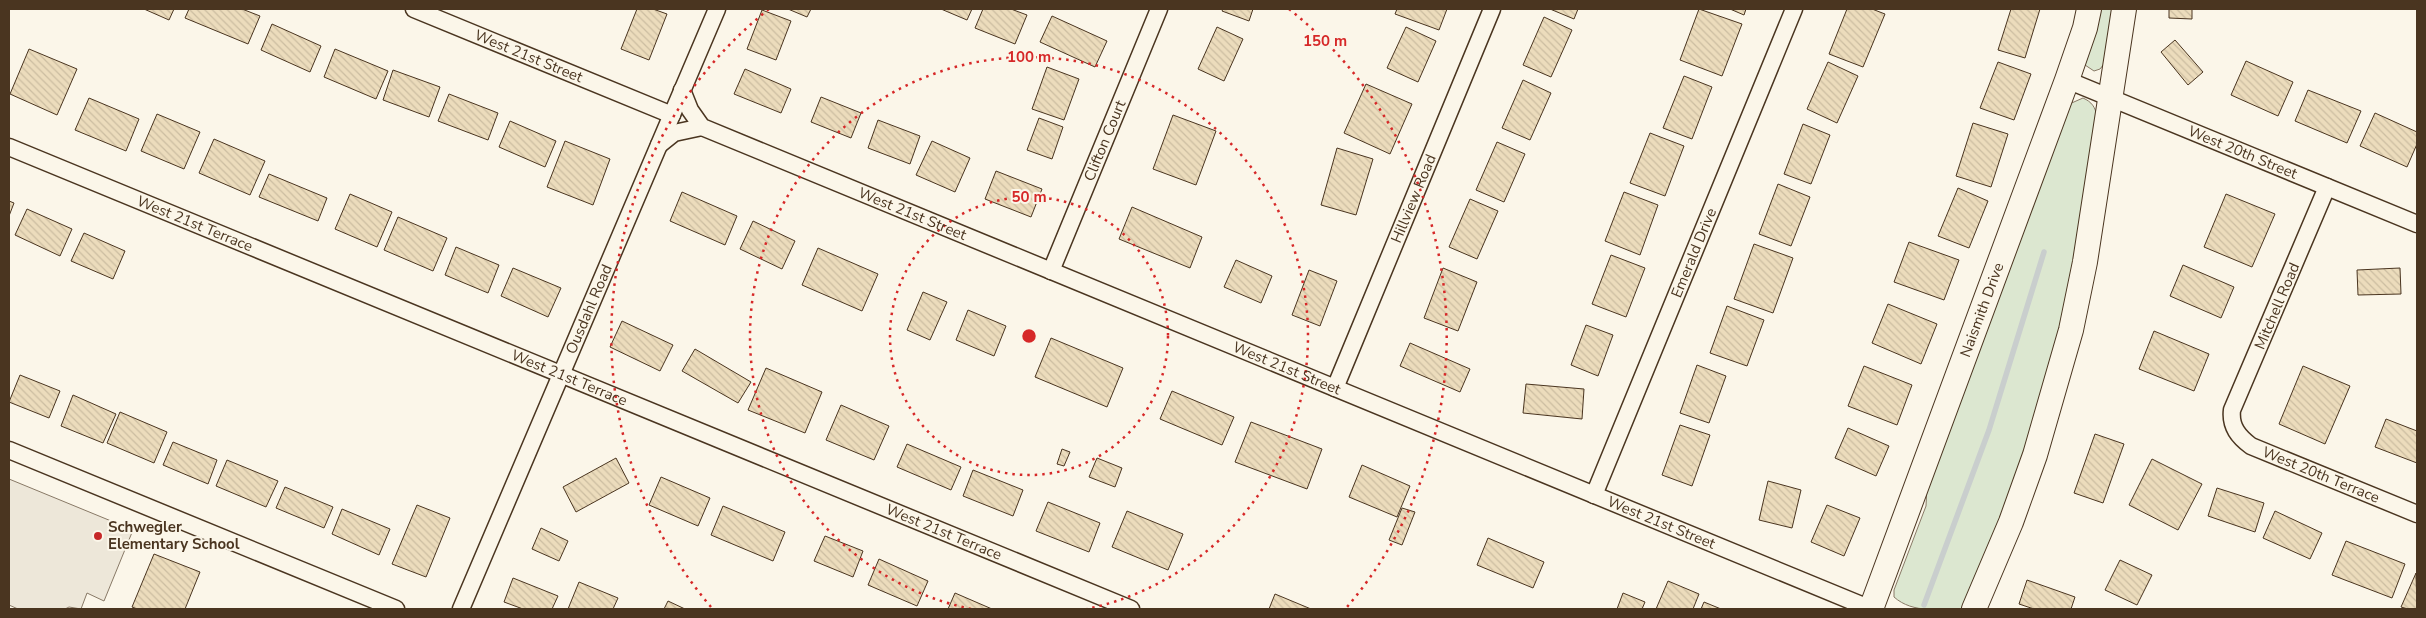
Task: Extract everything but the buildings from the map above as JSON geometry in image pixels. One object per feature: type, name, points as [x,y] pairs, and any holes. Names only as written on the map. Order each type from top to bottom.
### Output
[{"type":"street","name":"West 21st Street","points":[[414,9],[672,115]]},
{"type":"street","name":"Ousdahl Road","points":[[461,609],[717,9]]},
{"type":"street","name":"Clifton Court","points":[[1051,271],[1159,9]]},
{"type":"street","name":"Hillview Road","points":[[1335,388],[1492,9]]},
{"type":"street","name":"Emerald Drive","points":[[1594,495],[1794,9]]},
{"type":"street","name":"Naismith Drive","points":[[1871,609],[2067,80],[2085,28],[2089,9]]},
{"type":"street","points":[[1974,609],[2011,522],[2035,455],[2071,330],[2085,262],[2124,9]]},
{"type":"street","name":"West 20th Street","points":[[2067,80],[2417,224]]},
{"type":"street","points":[[659,145],[674,133],[702,127],[690,110],[682,90]]},
{"type":"street","name":"West 21st Street","points":[[702,127],[1871,609]]},
{"type":"street","name":"West 21st Terrace","points":[[9,147],[1130,609]]},
{"type":"street","name":"Mitchell Road","points":[[2233,426],[2232,410],[2327,187]]},
{"type":"street","name":"West 20th Terrace","points":[[2233,426],[2240,438],[2251,446],[2417,514]]},
{"type":"street","points":[[9,450],[396,609]]},
{"type":"green space","points":[[2098,9],[2113,9],[2104,64],[2100,69],[2094,71],[2085,65]]},
{"type":"green space","points":[[2083,98],[2093,105],[2097,116],[2080,230],[2057,344],[2026,445],[1965,609],[1937,610],[1910,606],[1894,597],[1894,590],[1926,506],[1927,486],[2067,105]]},
{"type":"shaded area","points":[[9,479],[133,530],[104,601],[87,593],[81,609],[69,607],[65,609],[18,609],[9,605]]},
{"type":"waterway","points":[[1924,605],[1989,430],[2044,252]]},
{"type":"place","name":"Schwegler Elementary School","points":[[98,536]]}]
